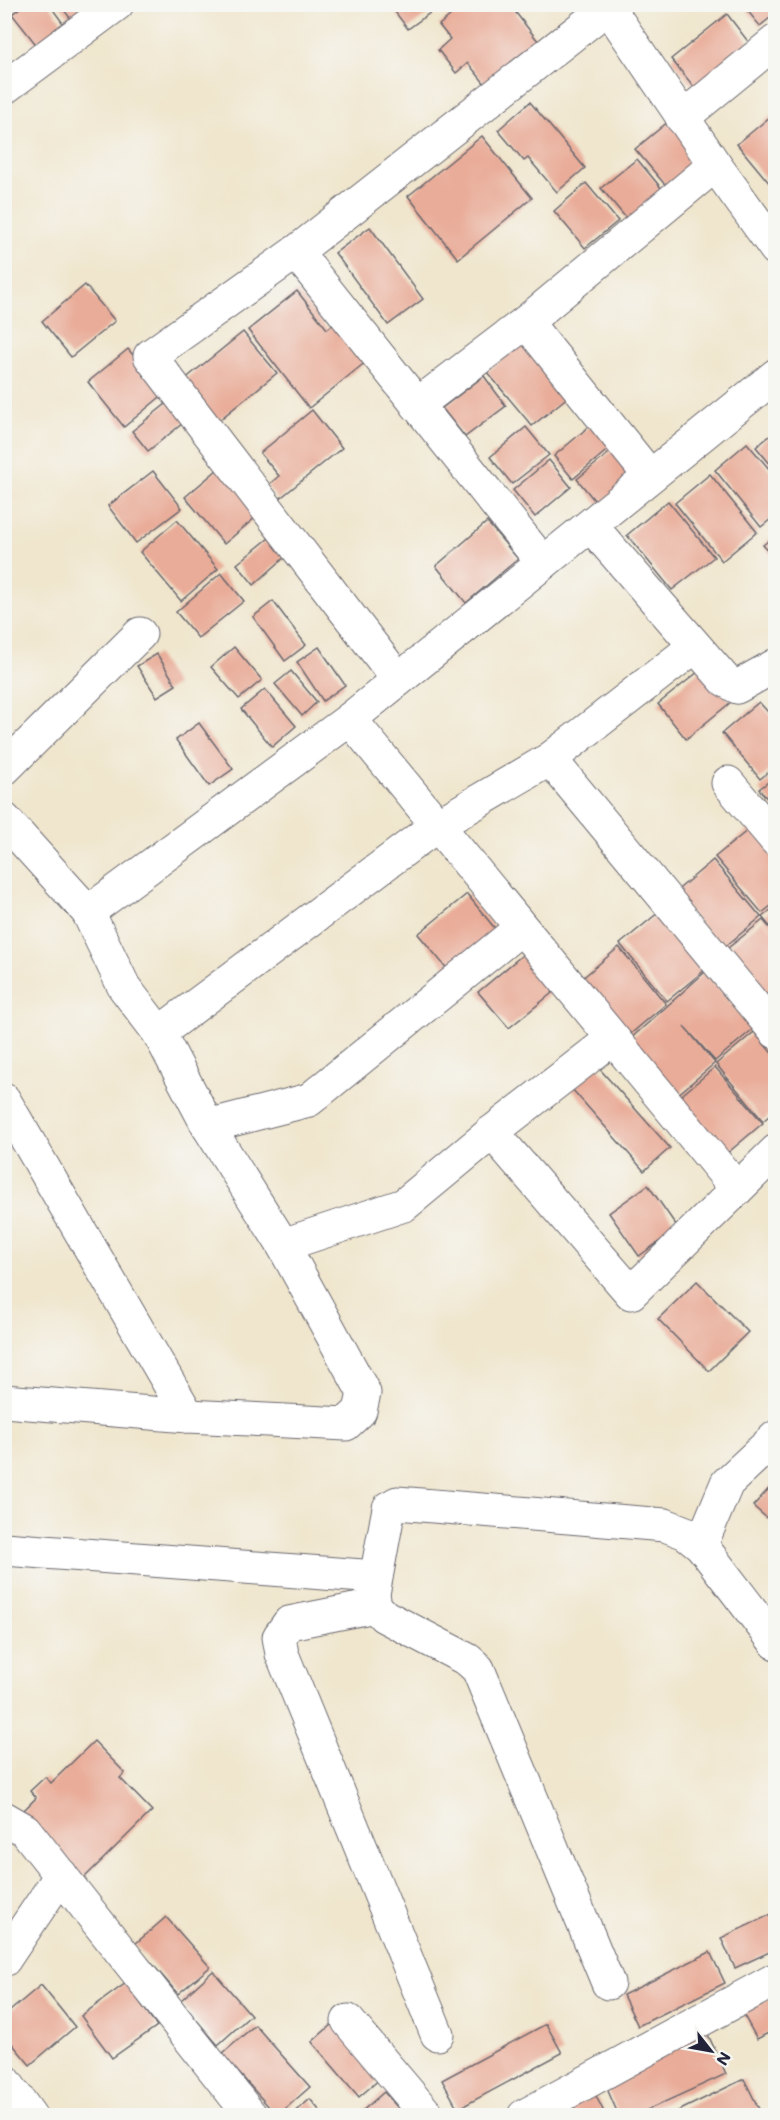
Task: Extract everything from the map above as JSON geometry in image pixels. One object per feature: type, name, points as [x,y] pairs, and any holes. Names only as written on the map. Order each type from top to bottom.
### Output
[{"type":"street","points":[[4,88],[117,4]]},
{"type":"street","points":[[397,678],[150,356],[296,252],[610,6],[682,118],[776,249]]},
{"type":"street","points":[[682,118],[776,41]]},
{"type":"street","points":[[417,405],[526,322],[715,165]]},
{"type":"street","points":[[296,252],[543,563]]},
{"type":"street","points":[[526,322],[649,475]]},
{"type":"street","points":[[87,912],[350,719],[397,678],[591,526],[649,475],[776,375]]},
{"type":"street","points":[[591,526],[725,680],[737,687],[776,664]]},
{"type":"street","points":[[4,769],[140,634]]},
{"type":"street","points":[[159,1033],[436,826],[550,759],[694,647]]},
{"type":"street","points":[[350,719],[737,1189]]},
{"type":"street","points":[[550,759],[776,1032]]},
{"type":"street","points":[[728,783],[776,840]]},
{"type":"street","points":[[4,819],[87,912],[124,987],[159,1033],[208,1126],[284,1245],[364,1393],[360,1411],[346,1424],[188,1416],[4,1401]]},
{"type":"street","points":[[208,1126],[309,1100],[521,928]]},
{"type":"street","points":[[284,1245],[404,1205],[492,1132],[612,1039]]},
{"type":"street","points":[[4,1100],[188,1416]]},
{"type":"street","points":[[492,1132],[630,1293],[776,1151]]},
{"type":"street","points":[[700,1545],[727,1484],[776,1437]]},
{"type":"street","points":[[608,1983],[478,1669],[468,1660],[384,1616],[376,1591],[389,1508],[397,1503],[665,1525],[686,1533],[700,1545],[776,1643]]},
{"type":"street","points":[[4,1549],[376,1591]]},
{"type":"street","points":[[376,1591],[289,1623],[279,1637],[282,1654],[437,2034]]},
{"type":"street","points":[[4,1818],[25,1830],[251,2115]]},
{"type":"street","points":[[4,1960],[61,1875]]},
{"type":"street","points":[[524,2115],[776,1979]]},
{"type":"street","points":[[348,2021],[428,2115]]},
{"type":"street","points":[[4,2080],[30,2115]]},
{"type":"building","points":[[25,4],[49,4],[65,26],[38,47],[12,14]]},
{"type":"building","points":[[59,4],[87,4],[71,19]]},
{"type":"building","points":[[389,4],[425,4],[431,12],[408,29]]},
{"type":"building","points":[[464,4],[509,4],[538,41],[485,84],[468,63],[456,73],[438,50],[450,39],[439,25]]},
{"type":"building","points":[[742,4],[776,4],[776,13],[760,26]]},
{"type":"building","points":[[727,14],[750,44],[695,88],[671,59]]},
{"type":"building","points":[[530,102],[585,168],[557,192],[528,158],[524,161],[498,130]]},
{"type":"building","points":[[776,112],[776,179],[770,184],[737,144]]},
{"type":"building","points":[[669,121],[706,165],[672,193],[635,149]]},
{"type":"building","points":[[482,136],[532,198],[458,259],[408,196]]},
{"type":"building","points":[[637,159],[667,195],[631,224],[601,188]]},
{"type":"building","points":[[586,183],[618,221],[585,248],[554,211]]},
{"type":"building","points":[[370,227],[423,299],[388,325],[335,253]]},
{"type":"building","points":[[85,285],[115,321],[71,357],[42,321]]},
{"type":"building","points":[[297,291],[327,329],[337,322],[367,361],[309,408],[248,330]]},
{"type":"building","points":[[243,332],[277,373],[212,426],[179,384]]},
{"type":"building","points":[[524,341],[569,396],[532,426],[487,372]]},
{"type":"building","points":[[128,349],[165,393],[124,427],[88,382]]},
{"type":"building","points":[[484,376],[506,406],[465,437],[442,408]]},
{"type":"building","points":[[171,400],[187,420],[148,451],[132,431]]},
{"type":"building","points":[[312,410],[342,448],[278,500],[267,486],[279,476],[260,453]]},
{"type":"building","points":[[592,424],[611,447],[573,479],[554,456]]},
{"type":"building","points":[[526,427],[549,455],[512,484],[490,457]]},
{"type":"building","points":[[776,431],[776,471],[756,447]]},
{"type":"building","points":[[747,443],[776,477],[776,515],[761,527],[715,470]]},
{"type":"building","points":[[613,450],[635,478],[599,506],[577,479]]},
{"type":"building","points":[[549,460],[571,487],[535,517],[513,490]]},
{"type":"building","points":[[224,464],[263,511],[224,544],[185,497]]},
{"type":"building","points":[[153,471],[182,508],[136,543],[108,506]]},
{"type":"building","points":[[710,474],[757,532],[722,561],[675,503]]},
{"type":"building","points":[[668,501],[714,557],[672,590],[627,535]]},
{"type":"building","points":[[177,520],[218,569],[181,601],[140,552]]},
{"type":"building","points":[[487,522],[518,559],[466,603],[436,566]]},
{"type":"building","points":[[776,535],[776,560],[763,545]]},
{"type":"building","points":[[269,538],[285,557],[254,585],[237,564]]},
{"type":"building","points":[[221,573],[244,601],[198,638],[176,612]]},
{"type":"building","points":[[273,601],[306,645],[285,661],[253,617]]},
{"type":"building","points":[[234,647],[262,680],[239,699],[211,667]]},
{"type":"building","points":[[319,647],[345,685],[323,701],[297,662]]},
{"type":"building","points":[[157,654],[176,685],[157,697],[137,666]]},
{"type":"building","points":[[703,668],[731,702],[686,739],[658,704]]},
{"type":"building","points":[[291,671],[317,702],[302,716],[275,684]]},
{"type":"building","points":[[265,689],[296,726],[272,747],[241,709]]},
{"type":"building","points":[[759,702],[776,721],[776,766],[760,779],[722,733]]},
{"type":"building","points":[[199,723],[233,769],[209,786],[176,740]]},
{"type":"building","points":[[776,776],[776,809],[759,789]]},
{"type":"building","points":[[754,825],[776,852],[776,902],[762,913],[715,857]]},
{"type":"building","points":[[713,860],[761,917],[721,950],[674,893]]},
{"type":"building","points":[[467,894],[497,931],[449,971],[418,934]]},
{"type":"building","points":[[776,906],[776,934],[762,917]]},
{"type":"building","points":[[659,912],[706,969],[667,1001],[620,944]]},
{"type":"building","points":[[763,920],[776,935],[776,1004],[770,1009],[723,952]]},
{"type":"building","points":[[619,947],[666,1004],[627,1037],[579,981]]},
{"type":"building","points":[[526,952],[557,989],[509,1028],[478,992]]},
{"type":"building","points":[[705,972],[753,1029],[715,1061],[684,1026],[715,1063],[676,1096],[629,1040]]},
{"type":"building","points":[[754,1032],[776,1058],[776,1110],[763,1121],[716,1064]]},
{"type":"building","points":[[597,1066],[670,1148],[644,1171],[572,1089]]},
{"type":"building","points":[[715,1067],[763,1123],[724,1156],[677,1099]]},
{"type":"building","points":[[648,1185],[678,1228],[639,1256],[609,1213]]},
{"type":"building","points":[[697,1281],[748,1332],[709,1371],[658,1319]]},
{"type":"building","points":[[776,1481],[776,1526],[753,1506]]},
{"type":"building","points":[[94,1741],[125,1773],[120,1778],[152,1811],[84,1878],[21,1813],[36,1798],[30,1791],[45,1777],[51,1783]]},
{"type":"building","points":[[776,1912],[776,1949],[735,1968],[721,1938]]},
{"type":"building","points":[[166,1917],[210,1967],[178,1994],[135,1944]]},
{"type":"building","points":[[710,1952],[725,1983],[638,2026],[623,1995]]},
{"type":"building","points":[[213,1971],[251,2015],[218,2045],[180,2001]]},
{"type":"building","points":[[126,1983],[157,2026],[112,2058],[81,2016]]},
{"type":"building","points":[[41,1985],[75,2027],[30,2065],[4,2034],[4,2016]]},
{"type":"building","points":[[776,1994],[776,2029],[757,2039],[742,2012]]},
{"type":"building","points":[[333,2023],[381,2078],[359,2097],[312,2042]]},
{"type":"building","points":[[546,2024],[562,2053],[458,2109],[442,2080]]},
{"type":"building","points":[[255,2025],[310,2087],[277,2116],[222,2054]]},
{"type":"building","points":[[705,2028],[726,2074],[634,2116],[619,2116],[601,2075]]},
{"type":"building","points":[[744,2079],[760,2111],[751,2116],[668,2116]]},
{"type":"building","points":[[591,2086],[606,2116],[534,2116]]},
{"type":"building","points":[[384,2092],[405,2116],[362,2116],[360,2113]]},
{"type":"building","points":[[310,2099],[324,2116],[291,2116]]}]
